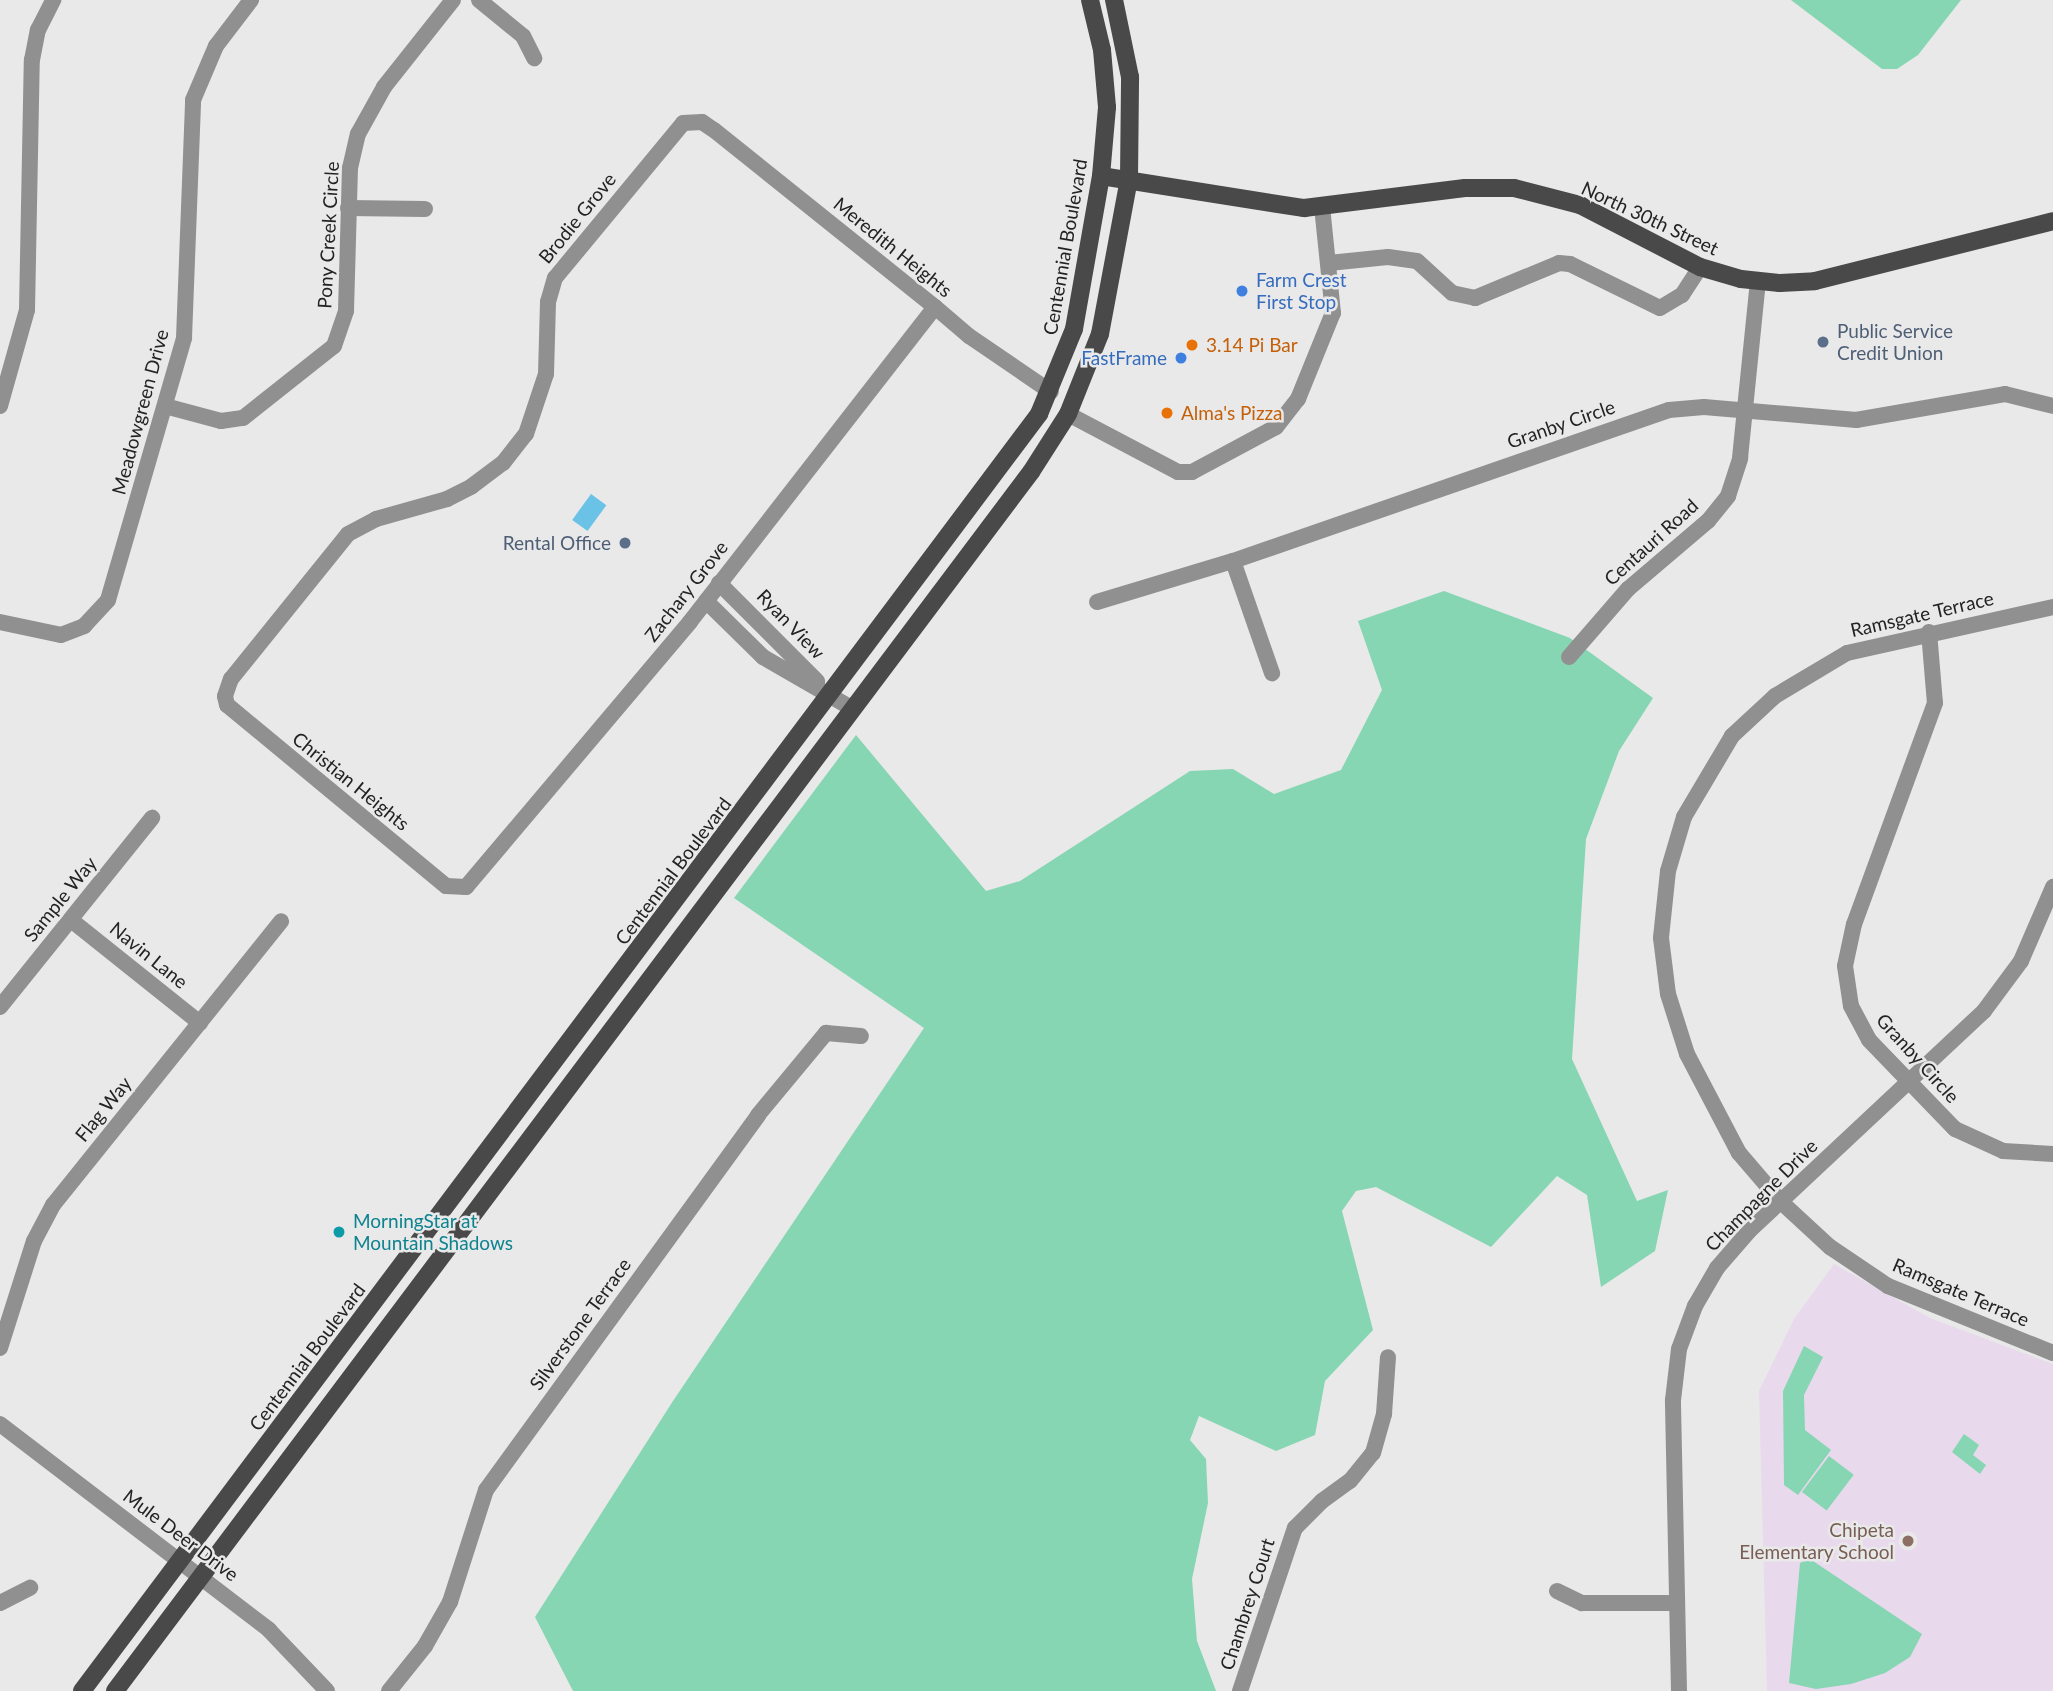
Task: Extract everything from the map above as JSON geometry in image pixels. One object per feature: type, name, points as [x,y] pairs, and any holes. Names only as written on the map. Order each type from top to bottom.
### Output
[{"type":"main road","name":"Centennial Boulevard","points":[[82,1691],[1010,457],[1051,392],[1074,328],[1101,176],[1107,107],[1102,50],[1090,0]]},
{"type":"main road","points":[[115,1691],[1031,472],[1069,414],[1100,334],[1129,179],[1130,78],[1114,0]]},
{"type":"main road","name":"North 30th Street","points":[[1101,176],[1283,207],[1322,207],[1465,188],[1514,188],[1580,205],[1700,267],[1758,281],[1815,281],[2053,221]]},
{"type":"street","points":[[0,406],[26,310],[32,60],[38,30],[53,0]]},
{"type":"street","name":"Meadowgreen Drive","points":[[0,622],[61,635],[84,626],[102,610],[113,587],[186,323],[193,100],[216,46],[251,0]]},
{"type":"street","name":"Pony Creek Circle","points":[[165,406],[221,421],[243,418],[324,357],[344,325],[348,208],[354,149],[374,102],[453,0]]},
{"type":"street","points":[[479,0],[523,36],[534,58]]},
{"type":"street","name":"Brodie Grove","points":[[225,696],[231,679],[348,534],[376,519],[447,499],[503,463],[526,434],[543,388],[548,302],[555,278],[677,128],[691,121],[714,130]]},
{"type":"street","name":"Meredith Heights","points":[[714,130],[1001,360],[1051,392]]},
{"type":"street","points":[[1069,414],[1178,472],[1192,472],[1261,439],[1287,416],[1330,330],[1333,313],[1322,207]]},
{"type":"street","points":[[348,208],[425,209]]},
{"type":"street","points":[[1329,262],[1388,257],[1417,261],[1452,293],[1475,298],[1559,263],[1570,264],[1660,308],[1682,295],[1700,267]]},
{"type":"street","name":"Centauri Road","points":[[1569,657],[1642,575],[1718,510],[1735,479],[1746,410],[1758,281]]},
{"type":"street","name":"Zachary Grove","points":[[459,888],[472,883],[706,601],[935,307]]},
{"type":"street","name":"Granby Circle","points":[[1097,602],[1233,561],[1644,417],[1686,408],[1746,410],[1856,420],[2005,394],[2053,406]]},
{"type":"street","points":[[1233,561],[1272,673]]},
{"type":"street","name":"Ryan View","points":[[719,583],[831,695]]},
{"type":"street","name":"Ryan View","points":[[706,601],[764,657],[853,709]]},
{"type":"street","name":"Ramsgate Terrace","points":[[2053,607],[1929,632],[1847,653],[1775,695],[1715,760],[1674,845],[1661,938],[1663,968],[1676,1024],[1727,1133],[1781,1202],[1830,1247],[1888,1286],[2053,1353]]},
{"type":"street","name":"Granby Circle","points":[[1929,632],[1936,685],[1932,713],[1854,924],[1845,966],[1858,1023],[1932,1109],[1978,1143],[2028,1156],[2053,1154]]},
{"type":"street","name":"Christian Heights","points":[[225,696],[233,712],[446,886],[459,888]]},
{"type":"street","name":"Sample Way","points":[[0,1007],[152,818]]},
{"type":"street","name":"Champagne Drive","points":[[1679,1691],[1673,1400],[1679,1349],[1717,1268],[1781,1202],[1984,1011],[2011,979],[2053,887]]},
{"type":"street","name":"Navin Lane","points":[[71,920],[200,1023]]},
{"type":"street","name":"Flag Way","points":[[0,1348],[34,1241],[53,1205],[281,921]]},
{"type":"street","name":"Silverstone Terrace","points":[[389,1691],[425,1646],[450,1602],[486,1490],[767,1105],[826,1033],[861,1036]]},
{"type":"street","points":[[18,1237],[34,1241]]},
{"type":"street","name":"Chambrey Court","points":[[1240,1691],[1295,1528],[1322,1500],[1350,1481],[1373,1453],[1384,1414],[1388,1357]]},
{"type":"street","name":"Mule Deer Drive","points":[[0,1424],[202,1576],[269,1630],[327,1691]]},
{"type":"street","points":[[0,1603],[30,1588]]},
{"type":"street","points":[[1557,1591],[1582,1603],[1677,1603]]},
{"type":"shaded area","name":"Chipeta Elementary School","points":[[1834,1264],[1930,1318],[2053,1364],[2053,1691],[1767,1691],[1759,1391],[1794,1319]]},
{"type":"green space","points":[[1791,0],[1961,0],[1918,55],[1897,69],[1882,69]]},
{"type":"green space","points":[[1444,591],[1570,638],[1653,698],[1619,751],[1586,839],[1572,1059],[1637,1201],[1668,1190],[1655,1251],[1601,1287],[1587,1195],[1557,1176],[1491,1247],[1376,1187],[1356,1191],[1342,1211],[1373,1330],[1325,1381],[1315,1435],[1276,1451],[1199,1416],[1190,1440],[1206,1459],[1208,1503],[1192,1579],[1197,1641],[1216,1691],[573,1691],[535,1617],[673,1401],[924,1028],[734,898],[856,735],[986,891],[1020,881],[1190,771],[1233,769],[1274,794],[1341,770],[1382,690],[1358,621]]},
{"type":"green space","points":[[1804,1346],[1823,1357],[1804,1395],[1805,1430],[1831,1450],[1798,1495],[1784,1485],[1783,1391]]},
{"type":"green space","points":[[1964,1434],[1979,1445],[1973,1455],[1986,1465],[1980,1474],[1952,1452]]},
{"type":"green space","points":[[1829,1456],[1854,1475],[1827,1511],[1802,1492]]},
{"type":"green space","points":[[1810,1559],[1922,1634],[1910,1657],[1885,1673],[1851,1684],[1816,1689],[1789,1683],[1800,1563]]},
{"type":"water","points":[[591,494],[606,505],[588,531],[572,520]]},
{"type":"place","name":"Farm Crest First Stop","points":[[1242,291]]},
{"type":"place","name":"Public Service Credit Union","points":[[1823,342]]},
{"type":"place","name":"3.14 Pi Bar","points":[[1192,345]]},
{"type":"place","name":"FastFrame","points":[[1181,358]]},
{"type":"place","name":"Alma's Pizza","points":[[1167,413]]},
{"type":"place","name":"Rental Office","points":[[625,543]]},
{"type":"place","name":"MorningStar at Mountain Shadows","points":[[339,1232]]},
{"type":"place","name":"Chipeta Elementary School","points":[[1908,1541]]}]
